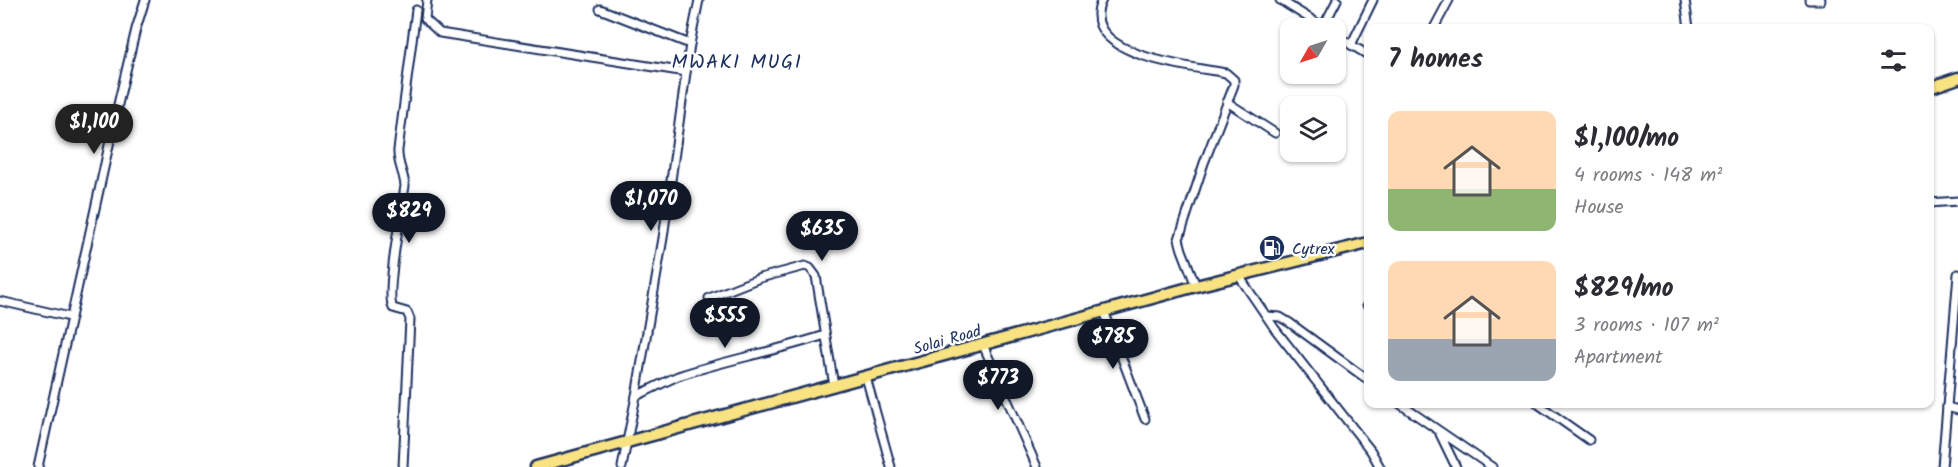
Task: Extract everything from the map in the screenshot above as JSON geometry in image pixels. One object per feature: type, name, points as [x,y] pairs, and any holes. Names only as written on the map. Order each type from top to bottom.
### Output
[{"type":"highway","points":[[1934,86],[1958,78]]},
{"type":"highway","name":"Solai Road","points":[[540,466],[1196,286],[1364,244]]},
{"type":"street","points":[[38,467],[70,317],[136,29],[145,0]]},
{"type":"street","points":[[428,0],[425,19],[440,33],[686,72]]},
{"type":"street","points":[[622,467],[663,238],[690,44],[699,0]]},
{"type":"street","points":[[1102,0],[1098,13],[1100,26],[1109,38],[1127,51],[1149,58],[1226,73],[1234,80],[1179,239],[1196,286]]},
{"type":"street","points":[[1280,0],[1308,18]]},
{"type":"street","points":[[1329,18],[1337,0]]},
{"type":"street","points":[[1351,45],[1373,0]]},
{"type":"street","points":[[1436,24],[1449,0]]},
{"type":"street","points":[[1685,0],[1688,24]]},
{"type":"street","points":[[1809,0],[1821,0]]},
{"type":"street","points":[[600,9],[690,44]]},
{"type":"street","points":[[403,467],[411,319],[407,312],[391,306],[390,297],[405,186],[404,175],[398,163],[398,150],[416,10]]},
{"type":"street","points":[[1346,42],[1364,53]]},
{"type":"street","points":[[1227,102],[1275,133]]},
{"type":"street","points":[[1934,203],[1958,201]]},
{"type":"street","points":[[709,298],[760,278],[805,266],[810,268],[816,276],[834,386]]},
{"type":"street","points":[[1942,467],[1958,274]]},
{"type":"street","points":[[1239,276],[1313,380],[1371,451],[1380,467]]},
{"type":"street","points":[[0,301],[70,317]]},
{"type":"street","points":[[1104,311],[1145,419]]},
{"type":"street","points":[[1267,316],[1280,317],[1290,323],[1364,377]]},
{"type":"street","points":[[636,396],[676,377],[825,335]]},
{"type":"street","points":[[983,345],[1036,467]]},
{"type":"street","points":[[866,377],[891,467]]},
{"type":"street","points":[[1947,407],[1958,410]]},
{"type":"street","points":[[1406,408],[1492,467]]},
{"type":"street","points":[[1544,408],[1589,440]]},
{"type":"street","points":[[1438,431],[1456,467]]},
{"type":"place","name":"Cytrex","points":[[1272,248]]},
{"type":"district","name":"MWAKI MUGI","points":[[737,61]]}]
